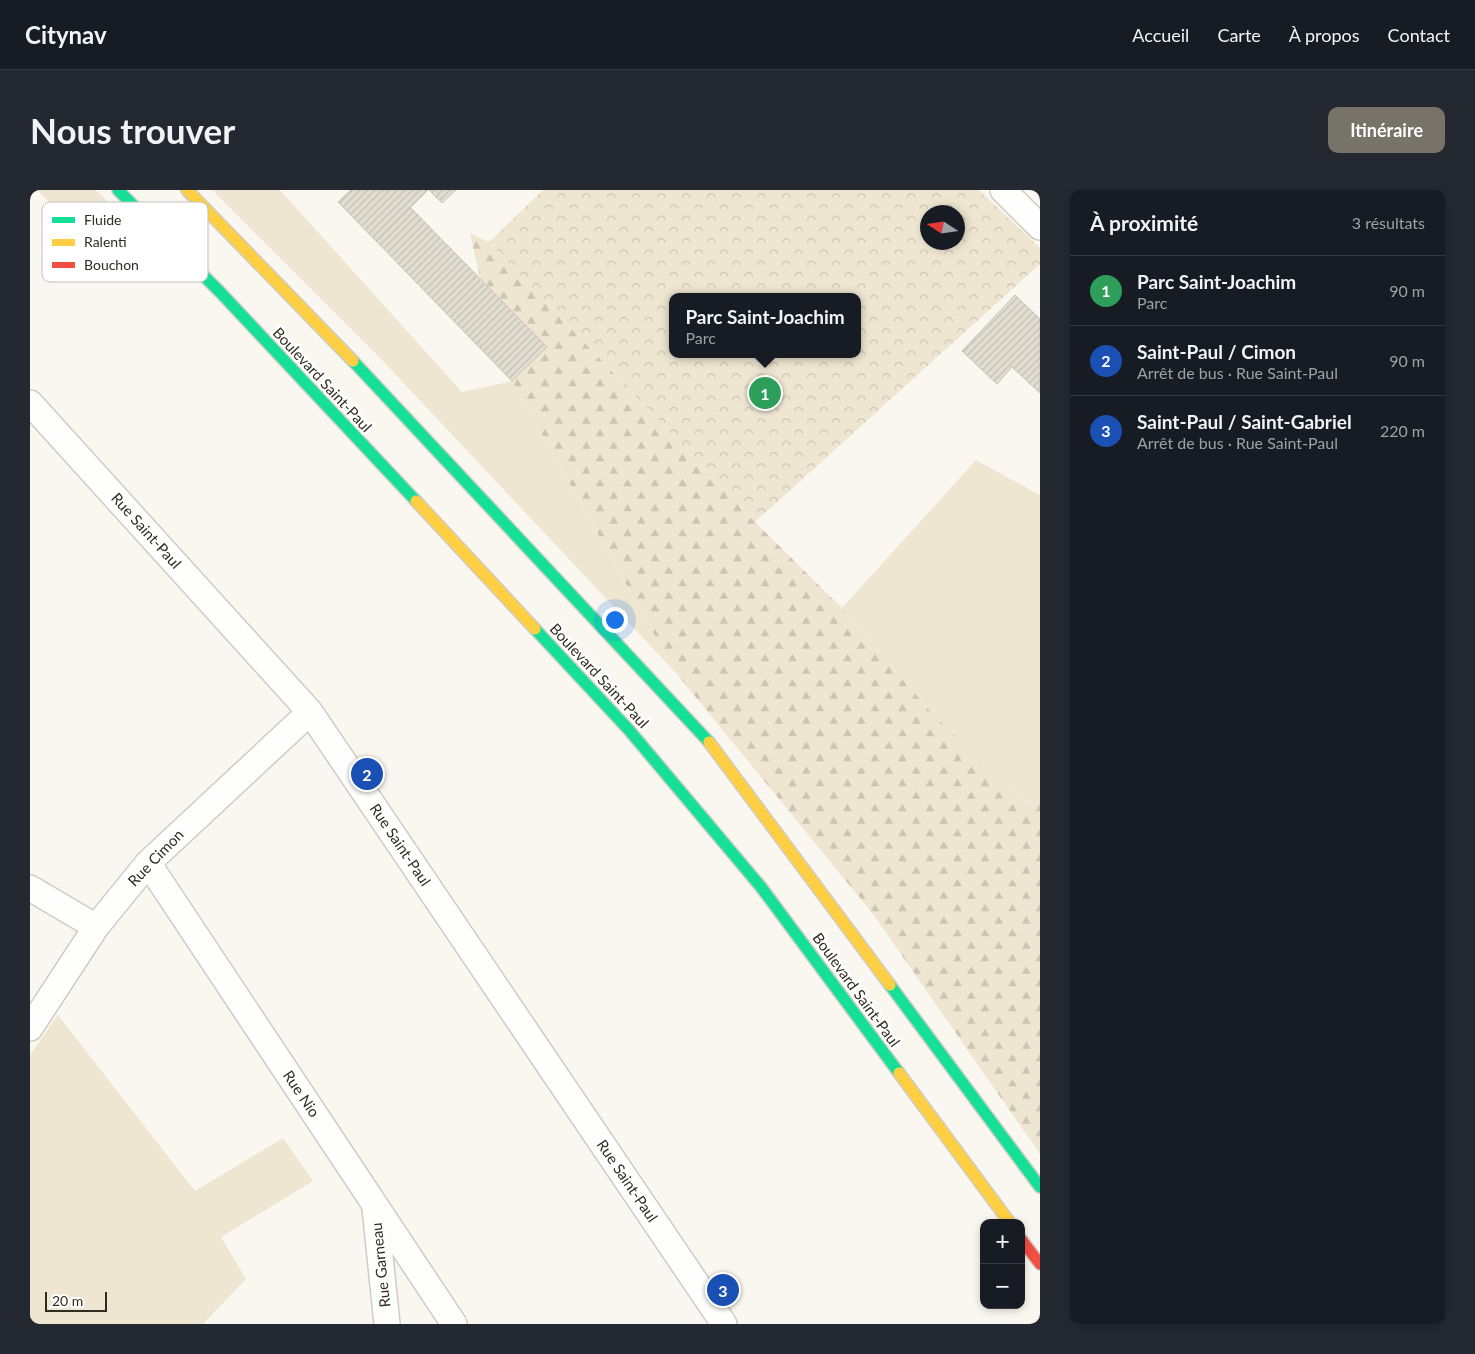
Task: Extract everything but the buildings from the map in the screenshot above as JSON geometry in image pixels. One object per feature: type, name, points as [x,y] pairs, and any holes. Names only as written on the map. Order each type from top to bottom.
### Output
[{"type":"main road","name":"Boulevard Saint-Paul","points":[[118,190],[130,202]]},
{"type":"main road","name":"Boulevard Saint-Paul","points":[[187,190],[199,202]]},
{"type":"main road","name":"Boulevard Saint-Paul","points":[[208,212],[343,350],[711,744],[1040,1188]]},
{"type":"main road","name":"Boulevard Saint-Paul","points":[[208,281],[629,730],[761,887],[1007,1219]]},
{"type":"main road","points":[[1025,1244],[1040,1264]]},
{"type":"street","points":[[1003,190],[1040,227]]},
{"type":"street","name":"Rue Saint-Paul","points":[[30,403],[310,712],[724,1324]]},
{"type":"street","name":"Rue Cimon","points":[[30,1028],[96,927],[148,863],[310,712]]},
{"type":"street","name":"Rue Nio","points":[[148,863],[454,1324]]},
{"type":"street","points":[[30,888],[96,927]]},
{"type":"street","name":"Rue Garneau","points":[[375,1206],[387,1324]]},
{"type":"green space","points":[[37,190],[96,190],[108,202],[49,202]]},
{"type":"green space","points":[[212,190],[280,190],[462,392],[512,381],[676,673],[380,358]]},
{"type":"green space","points":[[543,190],[979,190],[1040,248],[1040,264],[755,522],[489,242]]},
{"type":"green space","points":[[470,233],[489,242],[755,522],[842,608],[931,712],[1023,801],[1040,803],[1040,1154],[873,914],[676,673],[512,381],[547,347],[480,278]]},
{"type":"green space","points":[[976,460],[1040,495],[1040,803],[1023,801],[931,712],[842,608]]},
{"type":"green space","points":[[58,1015],[195,1191],[283,1138],[313,1181],[221,1237],[246,1279],[203,1324],[30,1324],[30,1055]]},
{"type":"traffic: fast","points":[[118,190],[130,202]]},
{"type":"traffic: fast","points":[[208,280],[416,501]]},
{"type":"traffic: fast","points":[[353,361],[709,742]]},
{"type":"traffic: fast","points":[[535,629],[629,730],[761,887],[899,1073]]},
{"type":"traffic: fast","points":[[890,985],[1040,1187]]},
{"type":"traffic: slow","points":[[187,190],[199,202]]},
{"type":"traffic: slow","points":[[208,212],[353,361]]},
{"type":"traffic: slow","points":[[416,501],[535,629]]},
{"type":"traffic: slow","points":[[709,742],[890,985]]},
{"type":"traffic: slow","points":[[899,1073],[1007,1219]]},
{"type":"traffic: jam","points":[[1025,1244],[1040,1264]]},
{"type":"place","name":"Parc Saint-Joachim","points":[[765,393]]},
{"type":"place","name":"Saint-Paul / Cimon","points":[[367,774]]},
{"type":"place","name":"Saint-Paul / Saint-Gabriel","points":[[723,1290]]}]
